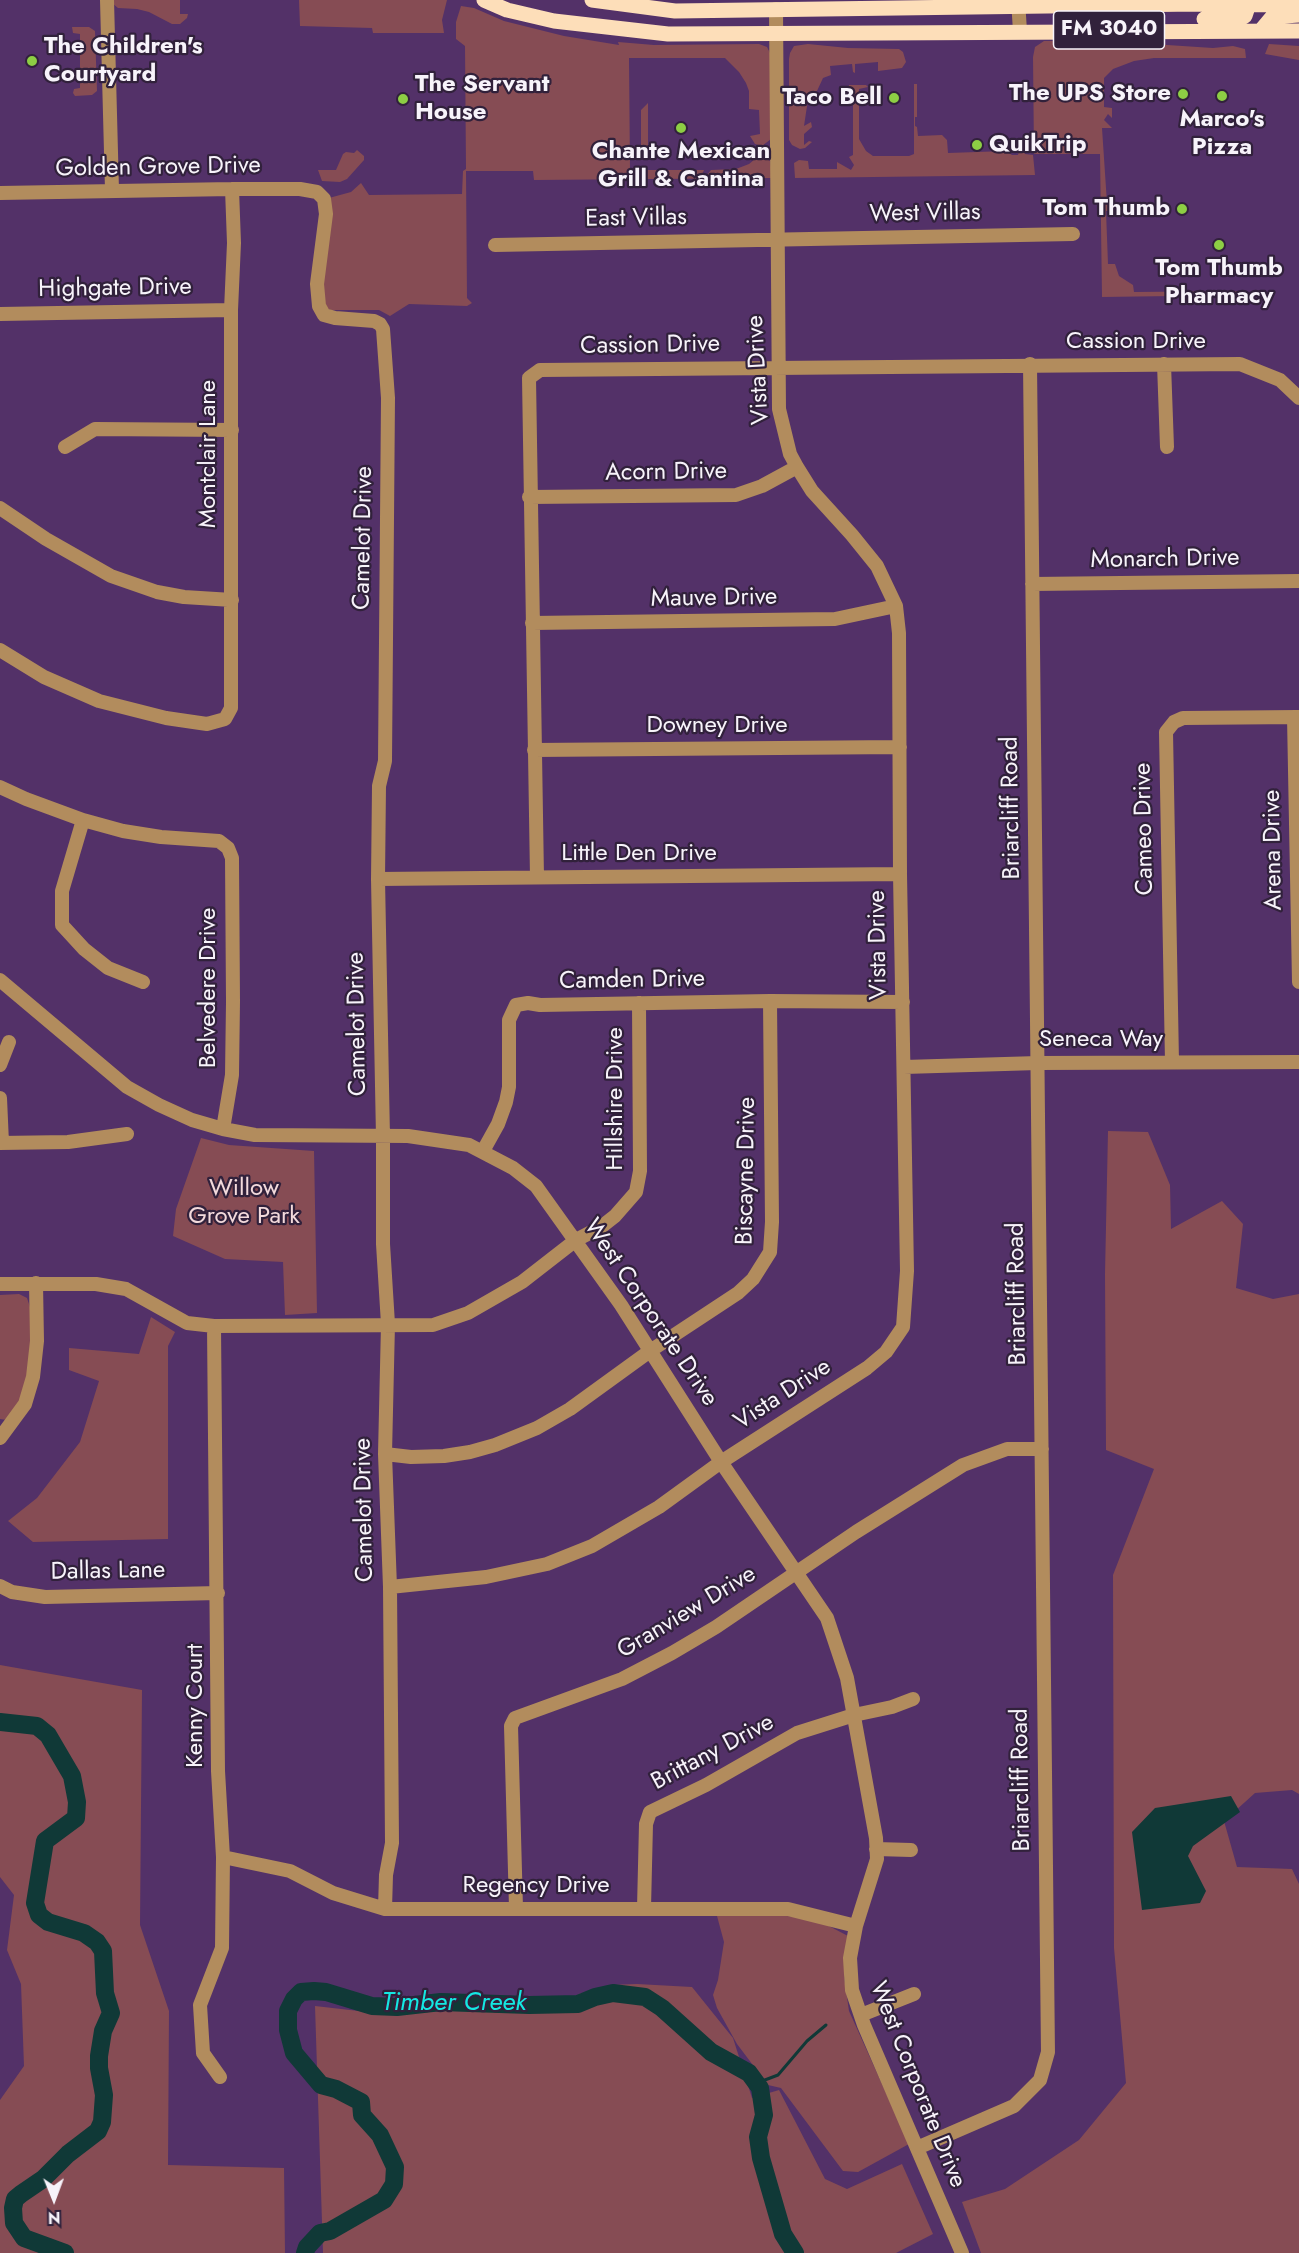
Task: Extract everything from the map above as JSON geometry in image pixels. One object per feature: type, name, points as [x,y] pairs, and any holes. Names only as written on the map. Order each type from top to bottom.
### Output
[{"type":"main road","name":"FM 3040","points":[[484,0],[507,10],[554,21],[668,34],[1299,30]]},
{"type":"main road","name":"FM 3040","points":[[592,0],[675,10],[1018,4],[1299,5]]},
{"type":"main road","points":[[1144,30],[1178,20],[1238,19],[1245,16],[1250,4]]},
{"type":"main road","points":[[1262,29],[1272,16],[1299,15]]},
{"type":"street","points":[[107,0],[112,190]]},
{"type":"street","points":[[1018,4],[1020,31]]},
{"type":"street","name":"Vista Drive","points":[[390,1587],[486,1577],[547,1564],[576,1553],[659,1507],[721,1462],[867,1368],[886,1352],[903,1327],[907,1271],[900,874],[899,633],[896,606],[877,566],[812,490],[797,467],[790,454],[779,409],[776,9]]},
{"type":"street","name":"Golden Grove Drive","points":[[0,193],[232,189],[300,189],[317,192]]},
{"type":"street","name":"Montclair Lane","points":[[0,650],[44,676],[99,700],[166,718],[207,724],[225,719],[231,708],[231,310],[234,243],[232,189]]},
{"type":"street","name":"Camelot Drive","points":[[317,192],[324,199],[326,214],[317,284],[319,306],[324,315],[374,321],[380,324],[386,347],[388,398],[385,761],[379,786],[378,879],[383,1244],[388,1324],[386,1454],[390,1587],[392,1843],[386,1875],[385,1909]]},
{"type":"street","name":"West Villas","points":[[778,239],[1073,234]]},
{"type":"street","name":"East Villas","points":[[495,245],[778,239]]},
{"type":"street","name":"Highgate Drive","points":[[0,314],[231,310]]},
{"type":"street","name":"Briarcliff Road","points":[[917,2148],[1014,2106],[1040,2080],[1048,2052],[1030,364]]},
{"type":"street","points":[[1164,364],[1167,447]]},
{"type":"street","name":"Cassion Drive","points":[[537,877],[529,378],[540,370],[1240,364],[1280,380],[1299,398]]},
{"type":"street","points":[[65,447],[95,429],[232,430]]},
{"type":"street","name":"Acorn Drive","points":[[530,497],[736,495],[762,486],[797,467]]},
{"type":"street","points":[[0,508],[46,539],[118,579],[157,592],[184,597],[232,600]]},
{"type":"street","name":"Monarch Drive","points":[[1032,584],[1299,581]]},
{"type":"street","name":"Mauve Drive","points":[[532,623],[835,619],[896,606]]},
{"type":"street","name":"Arena Drive","points":[[1297,717],[1299,982]]},
{"type":"street","name":"Cameo Drive","points":[[1172,1062],[1166,732],[1174,722],[1183,718],[1297,717]]},
{"type":"street","name":"Downey Drive","points":[[534,750],[900,747]]},
{"type":"street","points":[[0,787],[83,820],[62,891],[62,925],[108,968],[143,982]]},
{"type":"street","name":"Belvedere Drive","points":[[83,820],[123,831],[161,837],[219,841],[228,848],[232,858],[232,1076],[223,1129]]},
{"type":"street","name":"Little Den Drive","points":[[378,879],[900,874]]},
{"type":"street","name":"West Corporate Drive","points":[[0,980],[127,1087],[192,1120],[255,1135],[278,1137],[408,1136],[469,1145],[513,1168],[536,1186],[576,1240],[721,1462],[827,1618],[847,1678],[876,1849],[873,1875],[856,1926],[850,1958],[852,1990],[962,2253]]},
{"type":"street","name":"Camden Drive","points":[[483,1151],[498,1124],[506,1102],[509,1087],[509,1020],[516,1005],[528,1003],[770,1001],[903,1002]]},
{"type":"street","name":"Biscayne Drive","points":[[386,1454],[411,1457],[444,1456],[518,1437],[563,1414],[650,1351],[738,1293],[753,1279],[770,1252],[772,1210],[770,1001]]},
{"type":"street","name":"Hillshire Drive","points":[[0,1284],[96,1284],[126,1289],[188,1323],[214,1326],[433,1325],[468,1313],[522,1282],[576,1240],[615,1216],[636,1192],[640,1171],[639,1003]]},
{"type":"street","points":[[0,1065],[9,1042]]},
{"type":"street","name":"Seneca Way","points":[[904,1067],[1038,1063],[1299,1062]]},
{"type":"street","points":[[0,1098],[1,1143],[68,1142],[127,1134]]},
{"type":"street","points":[[0,1438],[25,1404],[33,1377],[37,1341],[36,1283]]},
{"type":"street","name":"Kenny Court","points":[[214,1326],[218,1771],[223,1857],[222,1948],[200,2005],[203,2053],[220,2077]]},
{"type":"street","name":"Granview Drive","points":[[516,1908],[511,1726],[515,1718],[622,1679],[662,1658],[716,1627],[963,1465],[1007,1449],[1042,1449]]},
{"type":"street","name":"Dallas Lane","points":[[0,1586],[12,1592],[45,1597],[218,1593]]},
{"type":"street","points":[[854,1715],[913,1700]]},
{"type":"street","name":"Brittany Drive","points":[[644,1908],[646,1824],[650,1812],[706,1785],[797,1733],[854,1715]]},
{"type":"street","points":[[876,1849],[911,1850]]},
{"type":"street","name":"Regency Drive","points":[[223,1857],[290,1871],[333,1893],[385,1909],[789,1909],[856,1926]]},
{"type":"street","points":[[861,2015],[914,1994]]},
{"type":"green space","points":[[112,0],[180,0],[180,14],[188,14],[180,24],[172,24],[149,12],[118,8]]},
{"type":"green space","points":[[299,0],[447,0],[442,20],[444,33],[373,33],[372,28],[300,26]]},
{"type":"green space","points":[[461,6],[474,8],[504,21],[564,36],[619,45],[618,42],[654,45],[759,44],[767,47],[770,53],[771,139],[762,146],[755,144],[750,136],[760,134],[759,110],[749,109],[749,91],[746,83],[725,58],[629,58],[630,170],[704,170],[702,175],[707,175],[711,170],[736,169],[763,157],[770,161],[773,178],[534,180],[533,171],[466,171],[467,298],[472,303],[467,306],[409,304],[390,316],[379,310],[331,310],[326,308],[321,292],[329,198],[351,192],[361,183],[369,195],[462,194],[463,171],[466,169],[465,46],[456,39],[456,22]]},
{"type":"green space","points":[[72,27],[89,27],[95,31],[97,91],[92,95],[75,96],[73,93],[74,89],[80,88],[80,34],[73,33]]},
{"type":"green space","points":[[1044,41],[1092,41],[1104,44],[1213,48],[1233,46],[1245,49],[1246,58],[1154,58],[1134,61],[1113,69],[1104,78],[1104,107],[1112,108],[1112,118],[1108,114],[1104,120],[1112,128],[1102,128],[1107,203],[1114,204],[1115,211],[1106,211],[1108,264],[1115,264],[1119,276],[1133,285],[1134,292],[1246,291],[1246,295],[1102,297],[1100,154],[1034,154],[1033,57],[1035,47]]},
{"type":"green space","points":[[808,44],[899,49],[903,52],[906,62],[902,68],[878,71],[878,62],[855,64],[855,73],[852,64],[830,66],[831,75],[823,78],[817,91],[809,93],[804,126],[811,122],[812,127],[804,134],[804,145],[809,141],[812,142],[800,149],[792,145],[789,140],[789,59],[794,46]]},
{"type":"green space","points":[[1269,44],[1299,46],[1299,60],[1265,54]]},
{"type":"green space","points":[[914,84],[917,84],[915,126],[918,136],[942,135],[947,140],[948,153],[1006,151],[1012,155],[1018,155],[1020,147],[1025,154],[1033,155],[1035,175],[795,178],[794,163],[799,160],[808,161],[809,169],[837,169],[837,162],[851,170],[854,165],[849,157],[853,155],[853,94],[850,94],[849,85],[868,87],[859,89],[859,139],[866,151],[873,156],[914,154]]},
{"type":"green space","points":[[648,103],[648,146],[652,147],[652,159],[644,156],[641,150],[641,110]]},
{"type":"green space","points":[[357,150],[364,156],[364,160],[347,179],[340,182],[322,181],[318,170],[336,170],[343,154],[354,153]]},
{"type":"green space","points":[[1108,1131],[1148,1132],[1170,1185],[1171,1229],[1222,1201],[1243,1224],[1236,1288],[1273,1299],[1299,1294],[1299,1794],[1292,1790],[1255,1793],[1224,1821],[1237,1867],[1292,1869],[1299,1884],[1299,2253],[981,2253],[962,2202],[1005,2189],[1079,2140],[1126,2083],[1114,1948],[1113,1575],[1154,1469],[1106,1450],[1105,1274]]},
{"type":"green space","name":"Willow Grove Park","points":[[201,1138],[229,1145],[314,1151],[317,1313],[285,1315],[283,1262],[225,1259],[173,1236],[176,1209]]},
{"type":"green space","points":[[19,1294],[27,1298],[30,1307],[30,1359],[19,1404],[7,1420],[0,1419],[0,1295]]},
{"type":"green space","points":[[151,1317],[175,1332],[168,1346],[168,1539],[33,1542],[8,1521],[37,1498],[80,1442],[99,1381],[69,1370],[69,1348],[139,1354]]},
{"type":"green space","points":[[0,1665],[142,1690],[140,1925],[169,2011],[168,2165],[284,2168],[285,2253],[0,2253],[0,2100],[24,2066],[21,1984],[7,1950],[14,1895],[0,1877]]},
{"type":"green space","points":[[769,1914],[796,1917],[827,1925],[848,1936],[844,1977],[849,2011],[909,2144],[858,2172],[843,2171],[781,2088],[768,2085],[737,2044],[717,2008],[713,1995],[718,1980],[724,1942],[717,1916]]},
{"type":"green space","points":[[610,1985],[692,1987],[733,2038],[752,2098],[779,2090],[825,2179],[847,2189],[902,2164],[933,2234],[896,2253],[323,2253],[315,2006],[385,2014],[465,2010],[557,2013],[579,1994]]},
{"type":"shaded area","points":[[1231,1796],[1240,1812],[1193,1846],[1188,1856],[1206,1891],[1200,1903],[1142,1910],[1132,1832],[1155,1808]]},
{"type":"waterway","name":"Timber Creek","points":[[0,1722],[37,1726],[48,1735],[72,1776],[77,1802],[76,1818],[45,1841],[35,1903],[39,1915],[48,1922],[84,1933],[97,1942],[103,1951],[105,1993],[111,2013],[103,2031],[99,2056],[104,2095],[102,2122],[98,2131],[68,2154],[43,2179],[15,2199],[13,2208],[14,2223],[24,2238],[65,2253]]},
{"type":"waterway","name":"Timber Creek","points":[[305,2253],[307,2247],[320,2233],[330,2231],[384,2200],[394,2184],[395,2167],[380,2135],[362,2115],[361,2102],[336,2089],[321,2085],[294,2053],[288,2030],[288,2011],[294,1999],[301,1992],[314,1991],[326,1992],[372,2006],[397,2007],[441,2002],[578,2004],[613,1993],[645,1997],[662,2008],[711,2052],[749,2073],[760,2088],[764,2115],[758,2137],[761,2158],[783,2234],[795,2253]]},
{"type":"waterway","points":[[757,2083],[778,2075],[807,2041],[826,2025]]},
{"type":"place","name":"The Children's Courtyard","points":[[32,61]]},
{"type":"place","name":"The UPS Store","points":[[1183,94]]},
{"type":"place","name":"Marco's Pizza","points":[[1222,96]]},
{"type":"place","name":"Taco Bell","points":[[894,98]]},
{"type":"place","name":"The Servant House","points":[[403,99]]},
{"type":"place","name":"Chante Mexican Grill & Cantina","points":[[681,128]]},
{"type":"place","name":"QuikTrip","points":[[977,145]]},
{"type":"place","name":"Tom Thumb","points":[[1182,209]]},
{"type":"place","name":"Tom Thumb Pharmacy","points":[[1219,245]]}]
